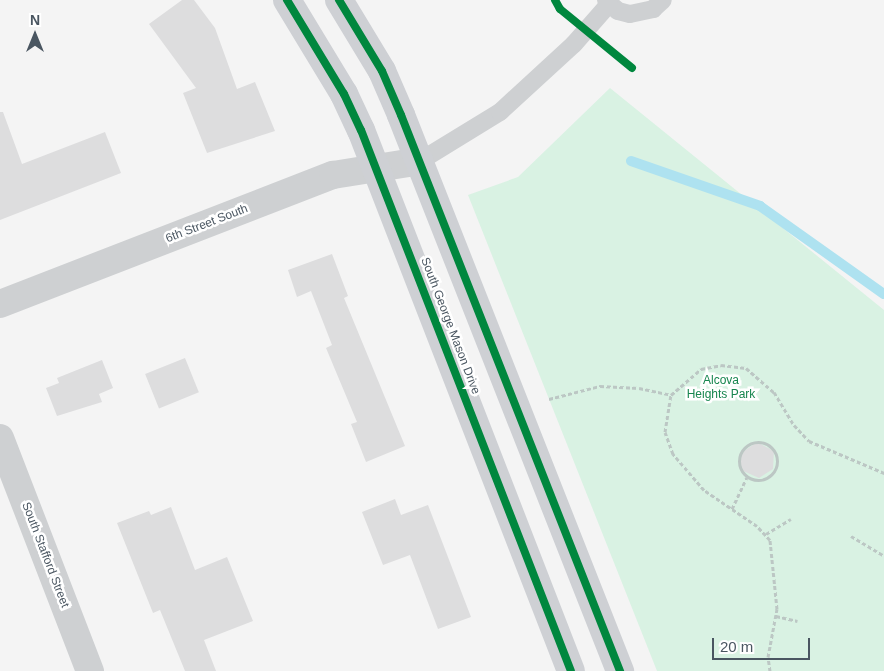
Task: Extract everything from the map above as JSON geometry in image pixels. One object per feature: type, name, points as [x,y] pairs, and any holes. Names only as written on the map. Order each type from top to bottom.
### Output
[{"type":"main road","name":"South George Mason Drive","points":[[287,0],[344,94],[377,167],[571,671]]},
{"type":"main road","points":[[339,0],[382,71],[420,161],[620,671]]},
{"type":"street","name":"6th Street South","points":[[0,304],[333,175],[420,161]]},
{"type":"street","name":"South Stafford Street","points":[[0,438],[90,671]]},
{"type":"lane","points":[[420,161],[500,112],[574,44],[607,2],[618,10],[642,13],[653,10],[664,0]]},
{"type":"path","points":[[770,671],[768,657],[776,616],[773,552],[766,534],[704,490],[673,454],[665,432],[671,395],[701,369],[721,365],[746,368],[774,392],[794,426],[809,441],[884,474]]},
{"type":"path","points":[[549,398],[600,386],[639,388],[671,395]]},
{"type":"path","points":[[755,441],[768,444],[778,459],[774,471],[765,479],[747,477],[739,466],[740,453],[755,441]]},
{"type":"path","points":[[732,509],[747,477]]},
{"type":"path","points":[[766,534],[791,519]]},
{"type":"path","points":[[851,536],[884,556]]},
{"type":"path","points":[[776,616],[797,620]]},
{"type":"green space","name":"Alcova Heights Park","points":[[610,88],[884,310],[884,671],[657,671],[468,195],[518,177]]},
{"type":"building","points":[[182,0],[194,0],[215,28],[237,89],[255,82],[275,131],[207,153],[183,93],[196,88],[149,24]]},
{"type":"building","points":[[0,112],[3,112],[22,164],[105,132],[121,173],[0,220]]},
{"type":"building","points":[[332,254],[348,296],[344,298],[405,446],[366,462],[351,424],[357,422],[326,348],[332,345],[311,291],[297,297],[288,270]]},
{"type":"building","points":[[185,358],[199,392],[159,408],[145,374]]},
{"type":"building","points":[[102,360],[113,388],[99,394],[102,402],[57,416],[46,388],[59,383],[57,378]]},
{"type":"building","points":[[757,442],[774,451],[773,469],[759,478],[741,470],[741,453]]},
{"type":"building","points":[[395,499],[401,515],[428,505],[471,617],[438,629],[410,555],[383,565],[362,512]]},
{"type":"building","points":[[171,507],[195,570],[227,557],[253,621],[204,640],[216,671],[185,671],[160,610],[153,613],[117,523],[149,511],[151,515]]},
{"type":"waterway","points":[[631,161],[760,206],[884,294]]},
{"type":"cycle path","points":[[287,0],[344,94],[361,130],[571,671]]},
{"type":"cycle path","points":[[339,0],[382,71],[401,115],[620,671]]},
{"type":"cycle path","points":[[555,0],[560,9],[632,68]]}]
